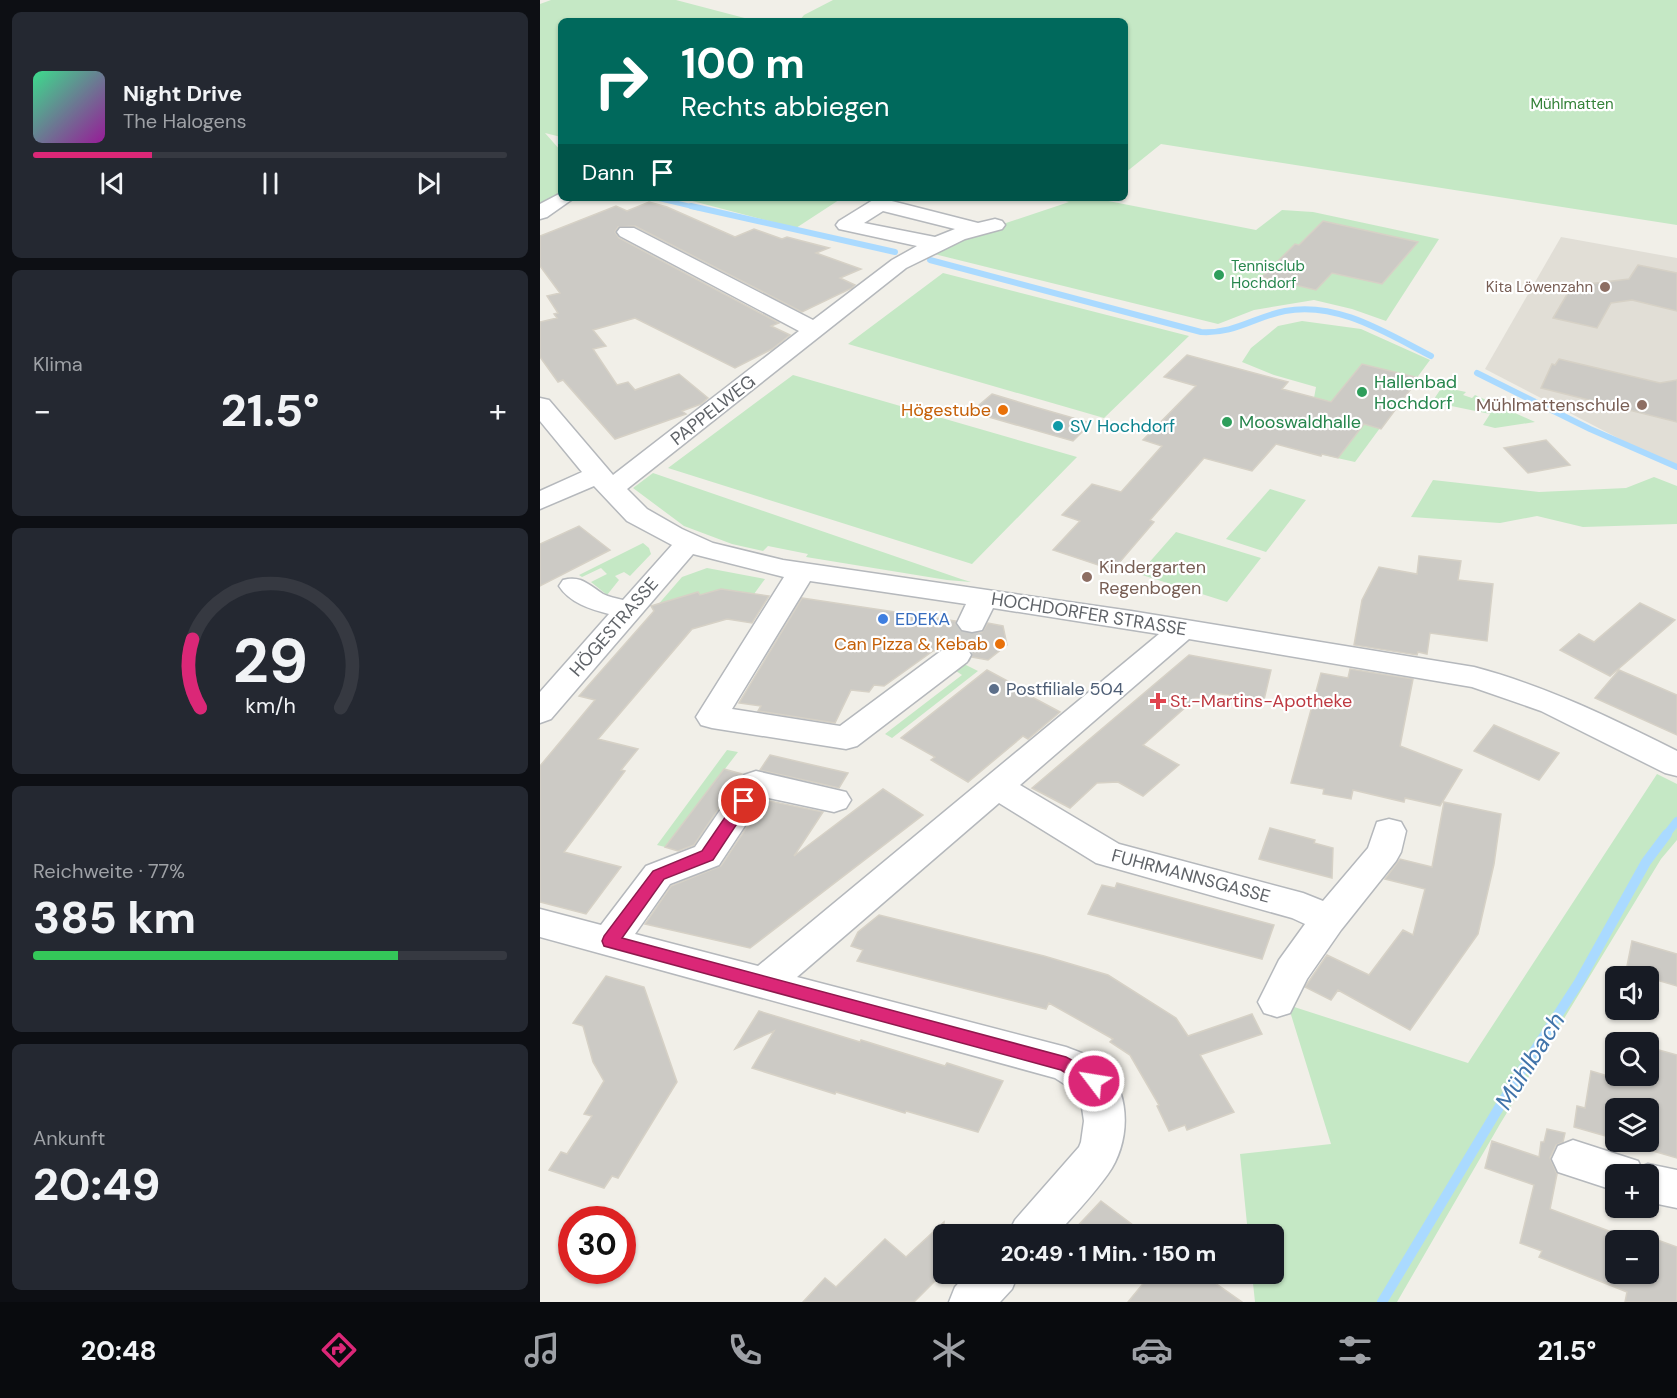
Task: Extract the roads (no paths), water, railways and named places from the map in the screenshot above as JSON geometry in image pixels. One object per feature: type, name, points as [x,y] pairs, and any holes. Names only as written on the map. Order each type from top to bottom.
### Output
[{"type":"street","points":[[540,213],[559,201]]},
{"type":"street","name":"PAPPELWEG","points":[[540,501],[604,482],[815,330],[900,264],[939,244],[985,226],[880,204],[846,225],[939,244]]},
{"type":"street","points":[[627,232],[815,330]]},
{"type":"street","name":"HOCHDORFER STRASSE","points":[[540,405],[604,482],[638,515],[688,542],[744,560],[977,610],[1183,628],[1425,668],[1502,684],[1560,708],[1677,765]]},
{"type":"street","name":"HÖGESTRASSE","points":[[540,712],[688,542]]},
{"type":"street","points":[[802,571],[712,717],[846,738],[956,655]]},
{"type":"street","points":[[573,586],[596,602],[628,610]]},
{"type":"street","points":[[764,983],[1183,628]]},
{"type":"street","points":[[610,941],[658,875],[707,856],[756,783],[834,800]]},
{"type":"street","name":"FUHRMANNSGASSE","points":[[997,786],[1108,854],[1303,907],[1328,920]]},
{"type":"street","points":[[1277,1002],[1292,970],[1328,920],[1384,852],[1389,831]]},
{"type":"street","points":[[540,923],[1066,1064],[1094,1081],[1105,1111],[1102,1147],[1094,1160],[1039,1224]]},
{"type":"street","points":[[1574,1159],[1605,1168]]},
{"type":"street","points":[[1659,1185],[1677,1189]]},
{"type":"street","points":[[971,1302],[987,1284]]},
{"type":"waterway","points":[[669,201],[698,208]]},
{"type":"waterway","points":[[691,206],[895,252]]},
{"type":"waterway","points":[[930,260],[1201,332],[1234,328],[1285,311],[1304,309],[1323,311],[1361,321],[1431,356]]},
{"type":"waterway","points":[[1477,373],[1590,429],[1677,467]]},
{"type":"waterway","name":"Mühlbach","points":[[1666,835],[1677,821]]},
{"type":"waterway","name":"Mühlbach","points":[[1382,1302],[1515,1081],[1579,982],[1646,862],[1667,834]]},
{"type":"tunnel","points":[[956,655],[972,623]]},
{"type":"place","name":"Tennisclub Hochdorf","points":[[1219,275]]},
{"type":"place","name":"Kita Löwenzahn","points":[[1605,287]]},
{"type":"place","name":"Hallenbad Hochdorf","points":[[1362,392]]},
{"type":"place","name":"Mühlmattenschule","points":[[1642,405]]},
{"type":"place","name":"Högestube","points":[[1003,410]]},
{"type":"place","name":"Mooswaldhalle","points":[[1227,422]]},
{"type":"place","name":"SV Hochdorf","points":[[1058,426]]},
{"type":"place","name":"Kindergarten Regenbogen","points":[[1087,577]]},
{"type":"place","name":"EDEKA","points":[[883,619]]},
{"type":"place","name":"Can Pizza & Kebab","points":[[1000,644]]},
{"type":"place","name":"Postfiliale 504","points":[[994,689]]},
{"type":"place","name":"St.-Martins-Apotheke","points":[[1158,701]]},
{"type":"park label","name":"Mühlmatten","points":[[1572,104]]}]
